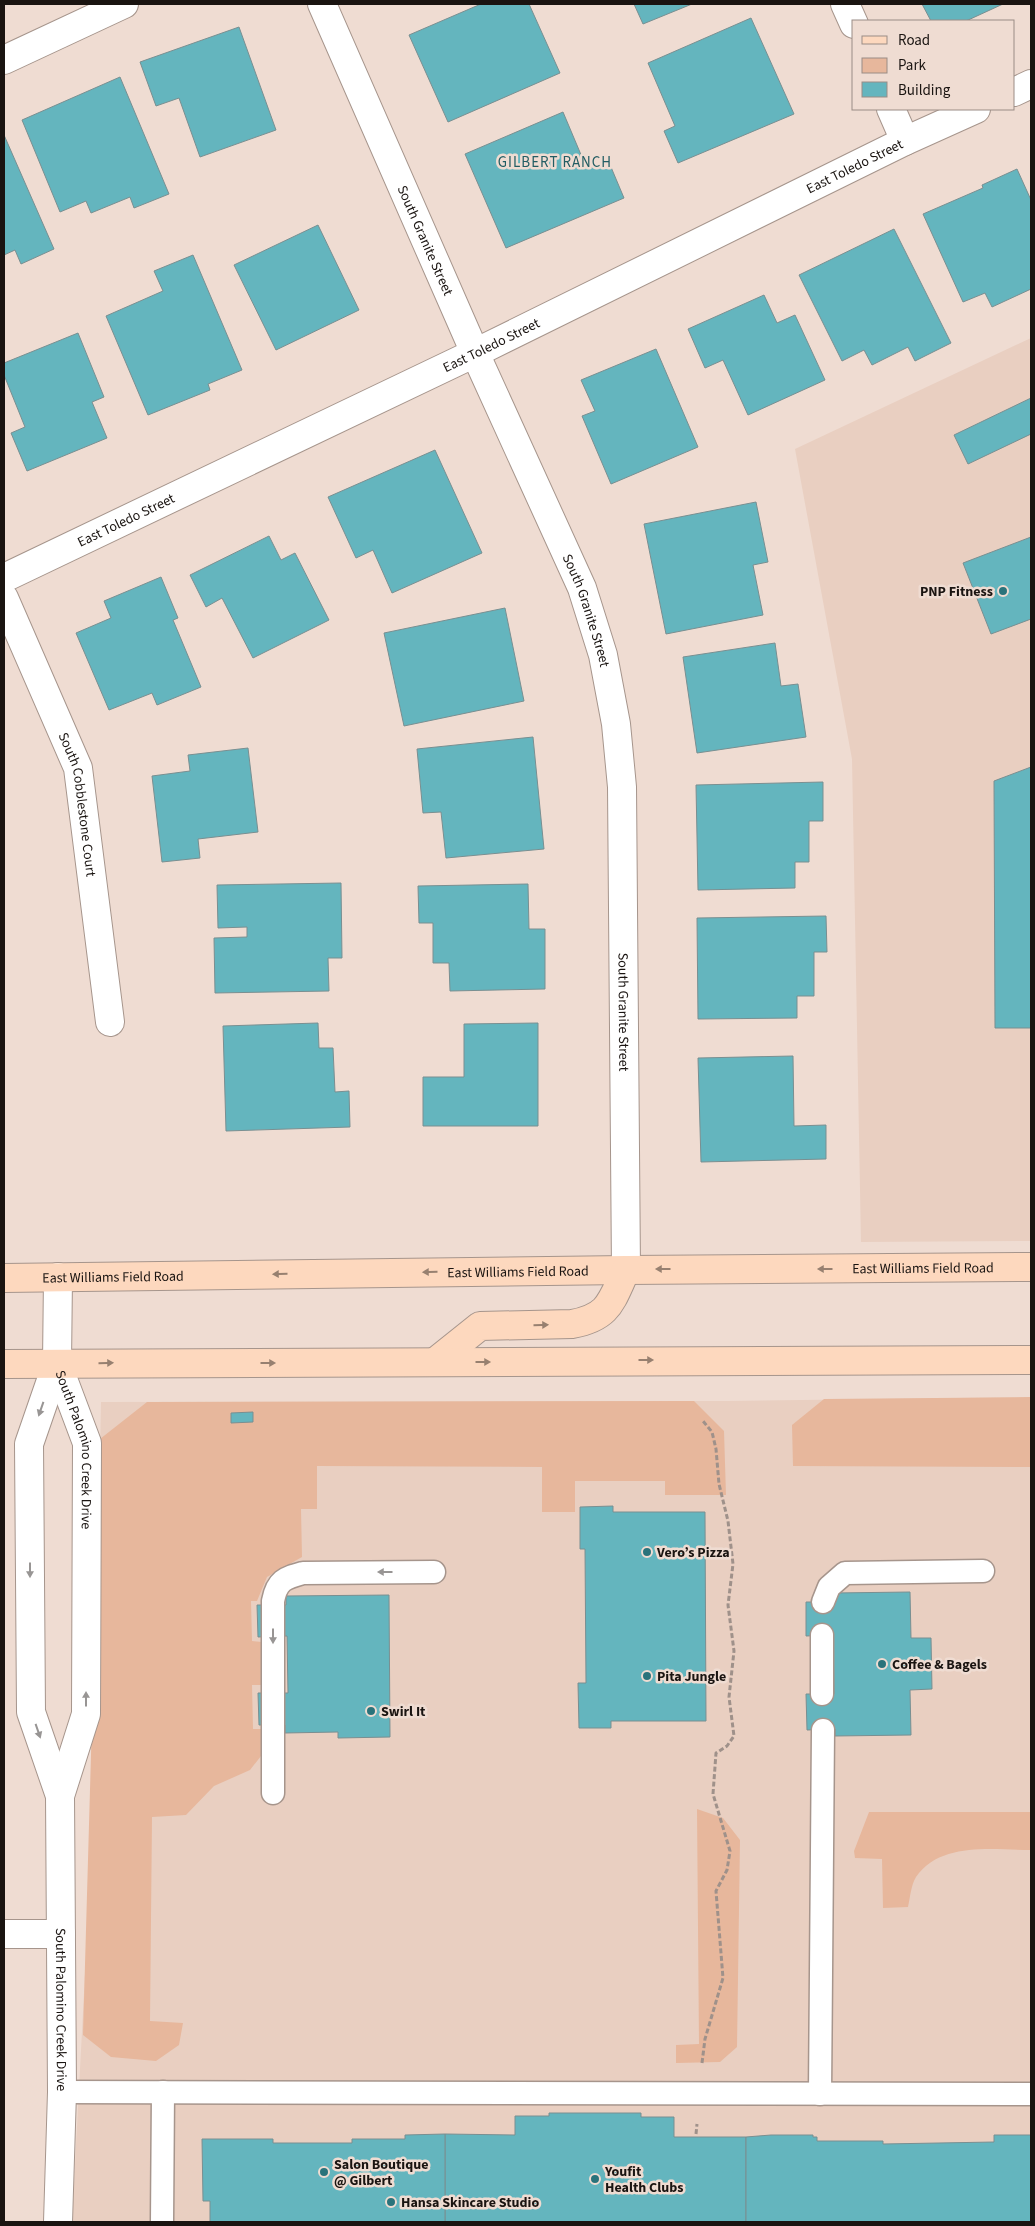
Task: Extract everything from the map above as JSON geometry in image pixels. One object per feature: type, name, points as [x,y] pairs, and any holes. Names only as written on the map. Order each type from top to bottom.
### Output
[{"type":"main road","name":"East Williams Field Road","points":[[4,1278],[1031,1267]]},
{"type":"main road","points":[[436,1362],[480,1326],[586,1322],[600,1315],[608,1308],[626,1270]]},
{"type":"main road","points":[[4,1364],[1031,1360]]},
{"type":"street","points":[[4,60],[124,4]]},
{"type":"street","name":"South Granite Street","points":[[322,4],[475,353],[582,588],[603,655],[616,724],[622,787],[626,1270]]},
{"type":"street","points":[[845,4],[852,20]]},
{"type":"street","points":[[1015,92],[1031,84]]},
{"type":"street","points":[[891,110],[905,141]]},
{"type":"street","name":"East Toledo Street","points":[[4,578],[475,353],[905,141],[974,110]]},
{"type":"street","name":"South Cobblestone Court","points":[[4,598],[78,768],[110,1022]]},
{"type":"street","points":[[57,1363],[58,1277]]},
{"type":"street","name":"South Palomino Creek Drive","points":[[57,1363],[29,1444],[29,1454],[31,1712],[60,1796]]},
{"type":"street","name":"South Palomino Creek Drive","points":[[57,1363],[87,1443],[86,1714],[60,1796],[62,2092],[58,2222]]},
{"type":"street","points":[[4,1934],[61,1934]]},
{"type":"lane","points":[[823,1602],[829,1587],[845,1572],[983,1571]]},
{"type":"lane","points":[[273,1793],[273,1601],[278,1586],[284,1578],[304,1572],[434,1572]]},
{"type":"lane","points":[[822,1635],[822,1694]]},
{"type":"lane","points":[[820,2094],[823,1730]]},
{"type":"lane","points":[[62,2092],[1031,2094]]},
{"type":"lane","points":[[162,2222],[164,2092]]},
{"type":"path","points":[[696,2134],[698,2093],[705,2039],[723,1978],[716,1891],[727,1870],[730,1851],[713,1794],[716,1752],[727,1746],[734,1736],[729,1697],[734,1651],[728,1605],[733,1564],[728,1520],[719,1484],[716,1449],[712,1432],[703,1421]]},
{"type":"shaded area","points":[[1031,338],[1031,1241],[861,1242],[852,759],[795,449]]},
{"type":"shaded area","points":[[1031,1397],[1031,2222],[72,2222],[93,1821],[101,1402],[727,1401]]},
{"type":"green space","points":[[1031,1397],[1031,1467],[793,1466],[792,1425],[824,1399]]},
{"type":"green space","points":[[694,1401],[724,1431],[726,1495],[665,1495],[665,1481],[575,1481],[575,1512],[542,1512],[542,1467],[317,1466],[317,1509],[301,1509],[302,1557],[267,1577],[257,1601],[251,1601],[252,1641],[262,1642],[261,1685],[252,1685],[253,1729],[261,1729],[261,1756],[250,1770],[214,1786],[186,1815],[152,1817],[150,2021],[183,2023],[179,2045],[156,2061],[111,2057],[83,2035],[100,1439],[147,1402]]},
{"type":"green space","points":[[697,1809],[723,1818],[740,1840],[737,2047],[720,2062],[676,2063],[676,2045],[699,2044]]},
{"type":"green space","points":[[869,1812],[1031,1812],[1031,1850],[969,1850],[939,1858],[927,1866],[914,1880],[908,1907],[883,1908],[882,1859],[855,1858],[854,1851]]},
{"type":"building","points":[[481,4],[529,4],[560,73],[448,122],[409,35]]},
{"type":"building","points":[[634,4],[692,4],[643,24]]},
{"type":"building","points":[[922,4],[1003,4],[968,20],[930,20]]},
{"type":"building","points":[[751,18],[794,114],[678,163],[664,131],[675,126],[648,63]]},
{"type":"building","points":[[239,27],[276,130],[200,157],[179,98],[156,106],[140,62]]},
{"type":"building","points":[[120,77],[169,194],[134,208],[130,197],[91,213],[86,201],[60,212],[22,120]]},
{"type":"building","points":[[563,112],[587,169],[608,160],[624,198],[506,248],[465,154]]},
{"type":"building","points":[[4,135],[54,249],[21,264],[15,250],[4,255]]},
{"type":"building","points":[[1017,169],[1031,200],[1031,289],[992,307],[985,293],[963,302],[923,214],[983,188],[982,185]]},
{"type":"building","points":[[318,225],[359,310],[276,350],[234,265]]},
{"type":"building","points":[[894,229],[951,343],[915,361],[908,347],[872,365],[864,350],[842,361],[799,275]]},
{"type":"building","points":[[193,255],[242,370],[208,384],[210,390],[148,415],[106,316],[163,291],[154,271]]},
{"type":"building","points":[[764,295],[777,323],[795,315],[825,380],[748,415],[723,360],[705,368],[688,329]]},
{"type":"building","points":[[78,333],[104,397],[92,402],[107,438],[27,471],[11,433],[25,427],[4,375],[4,363]]},
{"type":"building","points":[[656,349],[698,447],[611,484],[582,416],[595,411],[581,380]]},
{"type":"building","points":[[1031,398],[1031,434],[968,464],[954,435]]},
{"type":"building","points":[[435,450],[482,553],[392,593],[373,550],[356,558],[328,497]]},
{"type":"building","points":[[756,502],[768,562],[753,565],[763,615],[666,634],[644,524]]},
{"type":"building","points":[[269,536],[281,560],[295,553],[329,620],[253,658],[222,598],[206,607],[190,575]]},
{"type":"building","name":"PNP Fitness","points":[[1031,537],[1031,619],[991,634],[963,563]]},
{"type":"building","points":[[161,577],[178,618],[173,620],[201,687],[157,705],[152,693],[109,710],[76,633],[111,618],[104,601]]},
{"type":"building","points":[[505,608],[524,701],[404,726],[384,633]]},
{"type":"building","points":[[775,643],[781,686],[798,684],[806,737],[697,753],[683,657]]},
{"type":"building","points":[[533,737],[544,849],[446,858],[441,812],[423,813],[417,749]]},
{"type":"building","points":[[248,748],[258,832],[198,839],[200,858],[162,862],[152,776],[190,771],[188,755]]},
{"type":"building","points":[[1031,767],[1031,1028],[995,1028],[994,781]]},
{"type":"building","points":[[823,782],[823,821],[809,821],[809,862],[795,862],[795,888],[698,890],[696,785]]},
{"type":"building","points":[[341,883],[342,958],[328,958],[329,991],[215,993],[214,938],[247,937],[247,927],[218,928],[217,885]]},
{"type":"building","points":[[528,884],[529,929],[545,929],[545,989],[450,991],[449,963],[433,963],[433,923],[419,923],[418,886]]},
{"type":"building","points":[[826,916],[827,952],[814,952],[814,996],[797,996],[797,1018],[698,1019],[697,918]]},
{"type":"building","points":[[318,1023],[319,1048],[333,1048],[335,1092],[349,1091],[350,1127],[226,1131],[223,1026]]},
{"type":"building","points":[[538,1023],[538,1126],[423,1126],[423,1077],[464,1077],[464,1024]]},
{"type":"building","points":[[793,1056],[794,1126],[826,1125],[826,1159],[701,1162],[698,1058]]},
{"type":"building","points":[[253,1412],[253,1422],[231,1423],[231,1413]]},
{"type":"building","points":[[613,1506],[613,1512],[705,1512],[706,1721],[611,1721],[611,1728],[579,1728],[578,1683],[586,1683],[585,1549],[580,1549],[580,1507]]},
{"type":"building","name":"Coffee & Bagels","points":[[910,1592],[911,1638],[931,1638],[932,1689],[910,1690],[911,1735],[835,1736],[835,1729],[807,1730],[806,1694],[834,1694],[833,1635],[806,1636],[806,1602],[823,1602],[834,1593]]},
{"type":"building","points":[[389,1595],[390,1737],[338,1738],[338,1732],[285,1733],[285,1725],[259,1725],[258,1693],[288,1693],[287,1636],[258,1637],[257,1605],[286,1605],[286,1596]]},
{"type":"building","name":"Youfit Health Clubs","points":[[549,2113],[641,2113],[641,2117],[674,2117],[674,2137],[746,2137],[746,2222],[445,2222],[445,2134],[515,2135],[515,2116],[549,2116]]},
{"type":"building","name":"Salon Boutique @ Gilbert","points":[[445,2134],[445,2222],[210,2222],[210,2201],[203,2201],[202,2139],[273,2139],[273,2143],[352,2143],[352,2139],[405,2139],[405,2135]]},
{"type":"building","points":[[813,2135],[813,2137],[817,2137],[817,2141],[883,2141],[883,2144],[994,2142],[994,2135],[1031,2135],[1031,2222],[746,2222],[746,2137]]},
{"type":"place","name":"PNP Fitness","points":[[1003,591]]},
{"type":"place","name":"Vero’s Pizza","points":[[647,1552]]},
{"type":"place","name":"Coffee & Bagels","points":[[882,1664]]},
{"type":"place","name":"Pita Jungle","points":[[647,1676]]},
{"type":"place","name":"Swirl It","points":[[371,1711]]},
{"type":"place","name":"Salon Boutique @ Gilbert","points":[[324,2172]]},
{"type":"place","name":"Youfit Health Clubs","points":[[595,2179]]},
{"type":"place","name":"Hansa Skincare Studio","points":[[391,2202]]},
{"type":"district","name":"GILBERT RANCH","points":[[555,162]]}]
